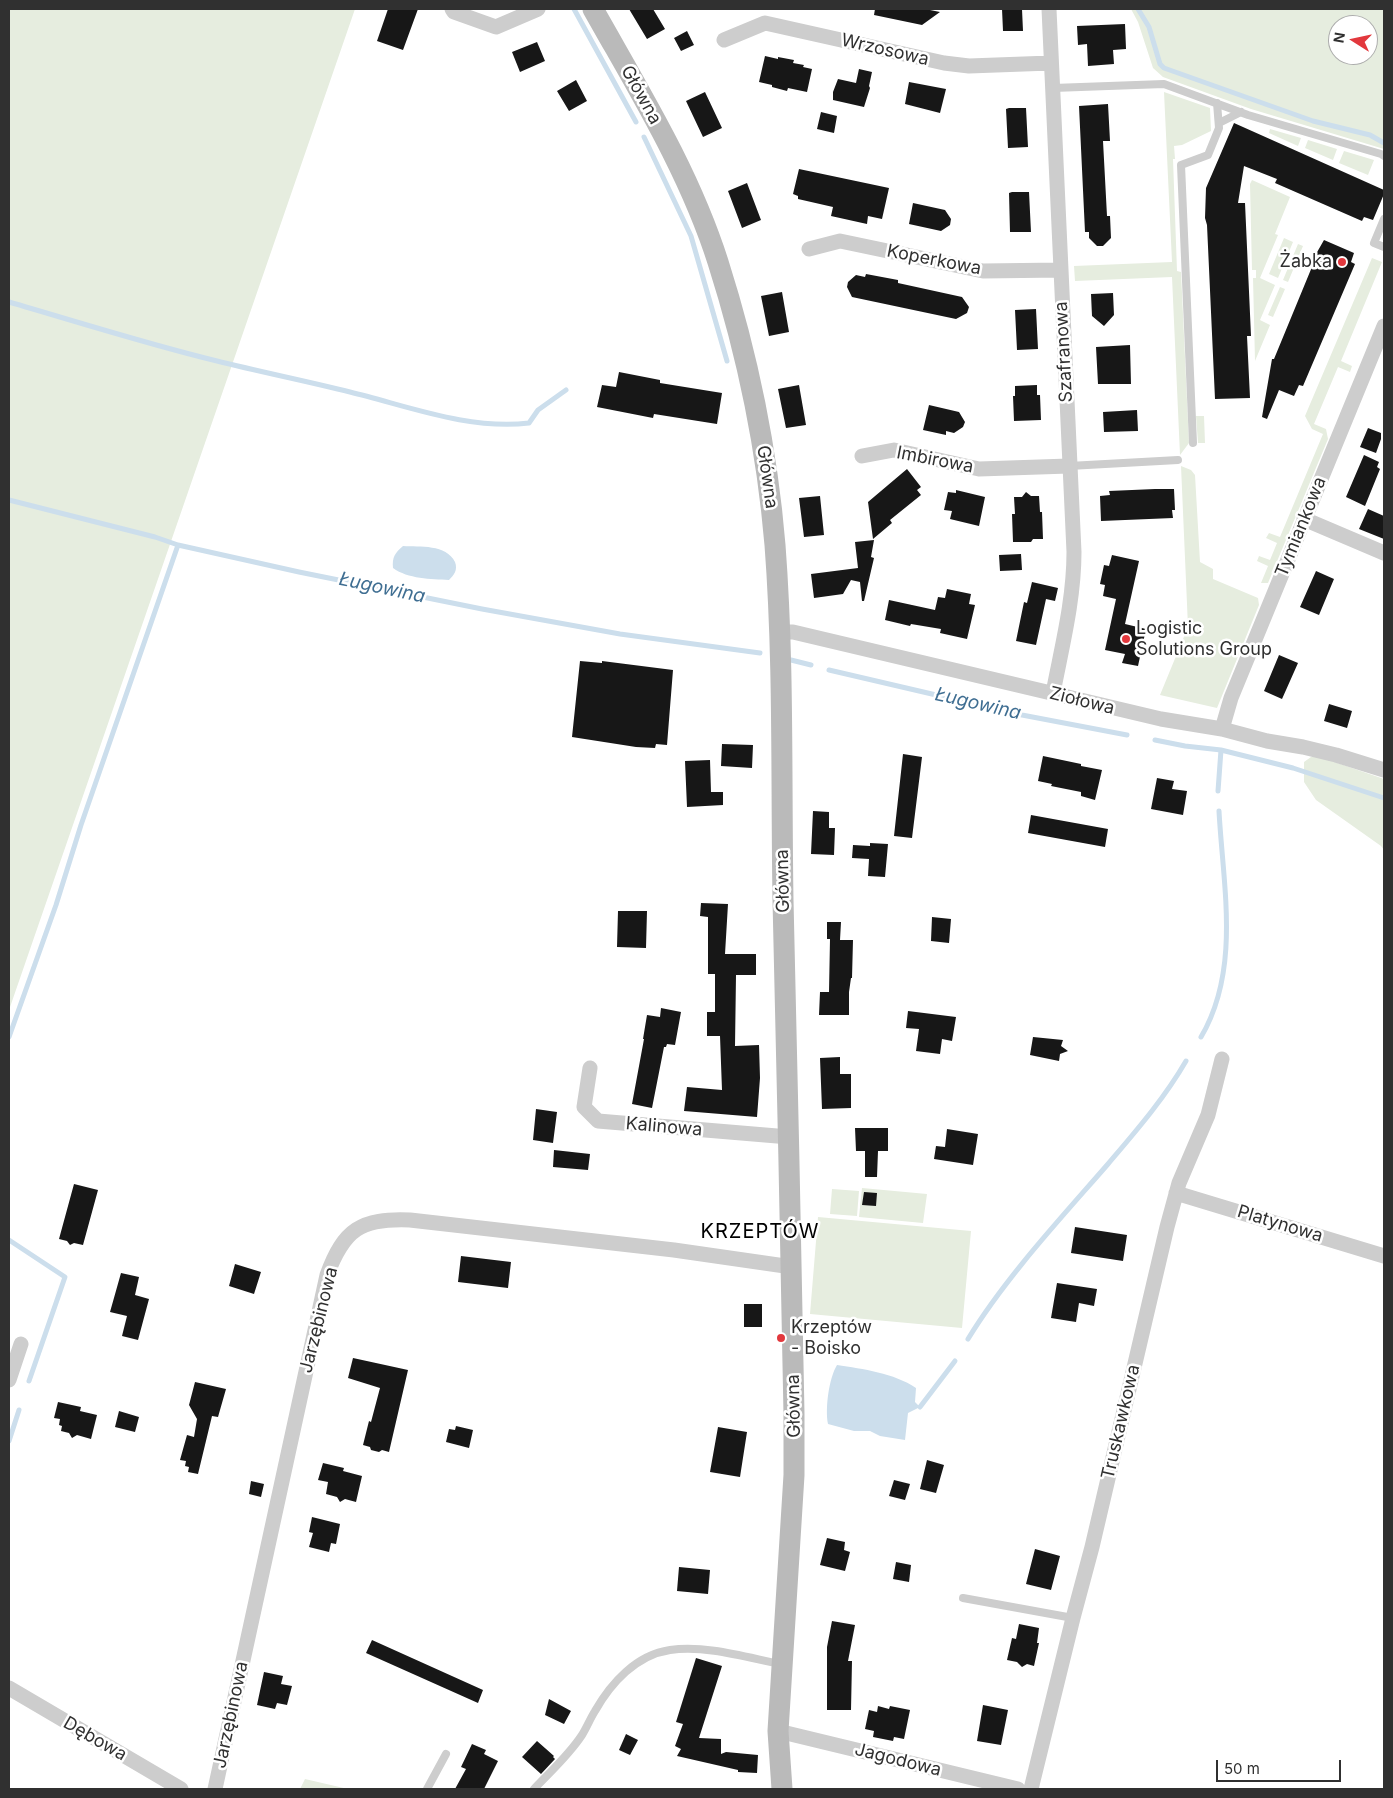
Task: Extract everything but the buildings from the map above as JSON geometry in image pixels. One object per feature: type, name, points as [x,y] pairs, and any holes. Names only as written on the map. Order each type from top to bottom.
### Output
[{"type":"street","points":[[452,9],[454,12],[496,28],[538,9]]},
{"type":"street","name":"Główna","points":[[593,9],[657,122],[687,180],[708,235],[730,301],[750,385],[765,462],[774,536],[780,632],[794,1475],[778,1731],[782,1789]]},
{"type":"street","name":"Szafranowa","points":[[1049,9],[1074,552],[1074,578],[1071,603],[1053,693]]},
{"type":"street","name":"Wrzosowa","points":[[724,40],[765,23],[944,63],[969,66],[1051,63]]},
{"type":"street","name":"Koperkowa","points":[[809,249],[840,241],[983,271],[1061,270]]},
{"type":"street","name":"Tymiankowa","points":[[1222,729],[1231,698],[1383,332]]},
{"type":"street","name":"Imbirowa","points":[[862,456],[894,450],[979,469],[1069,466]]},
{"type":"street","points":[[1304,519],[1384,554]]},
{"type":"street","name":"Ziołowa","points":[[780,632],[793,632],[1160,719],[1222,729],[1336,755],[1384,770]]},
{"type":"street","name":"Truskawkowa","points":[[1031,1789],[1092,1547],[1176,1193],[1208,1115],[1222,1059]]},
{"type":"street","name":"Kalinowa","points":[[590,1068],[584,1107],[598,1121],[789,1137]]},
{"type":"street","name":"Platynowa","points":[[1176,1193],[1384,1256]]},
{"type":"street","name":"Jarzębinowa","points":[[215,1789],[327,1275],[341,1244],[353,1231],[367,1224],[393,1219],[410,1220],[674,1250],[792,1267]]},
{"type":"street","points":[[9,1380],[21,1344]]},
{"type":"street","name":"Dębowa","points":[[9,1688],[181,1789]]},
{"type":"street","name":"Jagodowa","points":[[778,1731],[1018,1789]]},
{"type":"lane","points":[[1053,88],[1164,84],[1241,112],[1384,156]]},
{"type":"lane","points":[[1193,443],[1181,165],[1208,155],[1219,128],[1217,103]]},
{"type":"lane","points":[[1219,123],[1241,112]]},
{"type":"lane","points":[[1384,220],[1374,243],[1384,248]]},
{"type":"lane","points":[[1069,466],[1178,460]]},
{"type":"lane","points":[[963,1598],[1073,1618]]},
{"type":"lane","points":[[534,1789],[583,1734],[596,1709],[615,1681],[640,1660],[669,1650],[697,1649],[782,1664]]},
{"type":"lane","points":[[427,1789],[446,1754]]},
{"type":"shaded area","points":[[9,9],[355,9],[9,1010]]},
{"type":"shaded area","points":[[1131,9],[1384,9],[1384,149],[1251,109],[1163,77],[1153,68],[1138,22]]},
{"type":"shaded area","points":[[1164,92],[1210,108],[1211,131],[1182,145],[1174,146],[1177,271],[1181,272],[1189,443],[1180,455],[1172,277],[1075,281],[1074,266],[1172,262]]},
{"type":"shaded area","points":[[1270,129],[1301,138],[1298,146],[1269,133]]},
{"type":"shaded area","points":[[1308,140],[1337,149],[1333,160],[1305,148]]},
{"type":"shaded area","points":[[1344,151],[1374,160],[1368,175],[1339,163]]},
{"type":"shaded area","points":[[1252,180],[1290,197],[1275,234],[1278,235],[1260,278],[1275,285],[1260,320],[1270,325],[1255,361],[1253,278],[1256,278],[1256,270],[1252,270],[1250,184]]},
{"type":"shaded area","points":[[1284,238],[1293,242],[1278,278],[1269,274]]},
{"type":"shaded area","points":[[1298,244],[1303,246],[1288,282],[1283,280]]},
{"type":"shaded area","points":[[1372,258],[1382,262],[1341,361],[1352,366],[1350,372],[1338,367],[1314,424],[1326,429],[1328,439],[1268,583],[1261,583],[1268,566],[1257,561],[1259,556],[1270,560],[1277,543],[1266,538],[1269,533],[1280,537],[1323,434],[1312,429],[1305,416]]},
{"type":"shaded area","points":[[1280,287],[1285,289],[1273,317],[1268,315]]},
{"type":"shaded area","points":[[1196,416],[1204,416],[1205,443],[1198,443]]},
{"type":"shaded area","points":[[1181,466],[1191,470],[1195,475],[1200,562],[1213,569],[1213,579],[1258,598],[1259,605],[1217,708],[1160,695],[1188,627]]},
{"type":"shaded area","points":[[1311,757],[1320,757],[1384,779],[1384,850],[1316,800],[1304,782],[1304,762]]},
{"type":"shaded area","points":[[862,1188],[927,1194],[923,1223],[859,1217]]},
{"type":"shaded area","points":[[832,1189],[859,1191],[857,1216],[830,1214]]},
{"type":"shaded area","points":[[818,1217],[971,1231],[962,1328],[810,1314]]},
{"type":"shaded area","points":[[305,1779],[348,1789],[300,1789]]},
{"type":"water","points":[[403,546],[439,549],[445,552],[455,562],[455,572],[449,580],[420,578],[399,572],[393,568],[393,561],[396,553]]},
{"type":"water","points":[[837,1365],[888,1375],[916,1388],[915,1402],[920,1407],[908,1413],[905,1440],[880,1436],[870,1431],[854,1431],[828,1424],[828,1393]]},
{"type":"waterway","points":[[574,9],[636,122]]},
{"type":"waterway","points":[[1138,9],[1149,27],[1160,64],[1164,68],[1313,121],[1370,135],[1384,143]]},
{"type":"waterway","points":[[644,137],[691,236],[727,361]]},
{"type":"waterway","points":[[9,302],[191,354],[461,420],[483,423],[529,423],[538,410],[566,390]]},
{"type":"waterway","name":"Ługowina","points":[[9,500],[155,537],[178,545],[299,572],[482,609],[620,634],[760,653]]},
{"type":"waterway","points":[[9,1037],[56,905],[81,825],[178,545]]},
{"type":"waterway","name":"Ługowina","points":[[791,660],[811,665]]},
{"type":"waterway","name":"Ługowina","points":[[829,670],[1022,715],[1127,735]]},
{"type":"waterway","name":"Ługowina","points":[[1155,740],[1221,750],[1293,768],[1384,798]]},
{"type":"waterway","points":[[1218,791],[1221,750]]},
{"type":"waterway","points":[[1201,1037],[1213,1011],[1221,984],[1225,955],[1226,898],[1219,811]]},
{"type":"waterway","points":[[968,1339],[1016,1271],[1139,1127],[1159,1102],[1186,1061]]},
{"type":"waterway","points":[[9,1240],[65,1277],[29,1381]]},
{"type":"waterway","points":[[920,1407],[955,1361]]},
{"type":"waterway","points":[[9,1441],[19,1410]]},
{"type":"place","name":"Żabka","points":[[1342,262]]},
{"type":"place","name":"Logistic Solutions Group","points":[[1126,639]]},
{"type":"place","name":"Krzeptów - Boisko","points":[[781,1338]]},
{"type":"district","name":"KRZEPTÓW","points":[[760,1232]]}]
